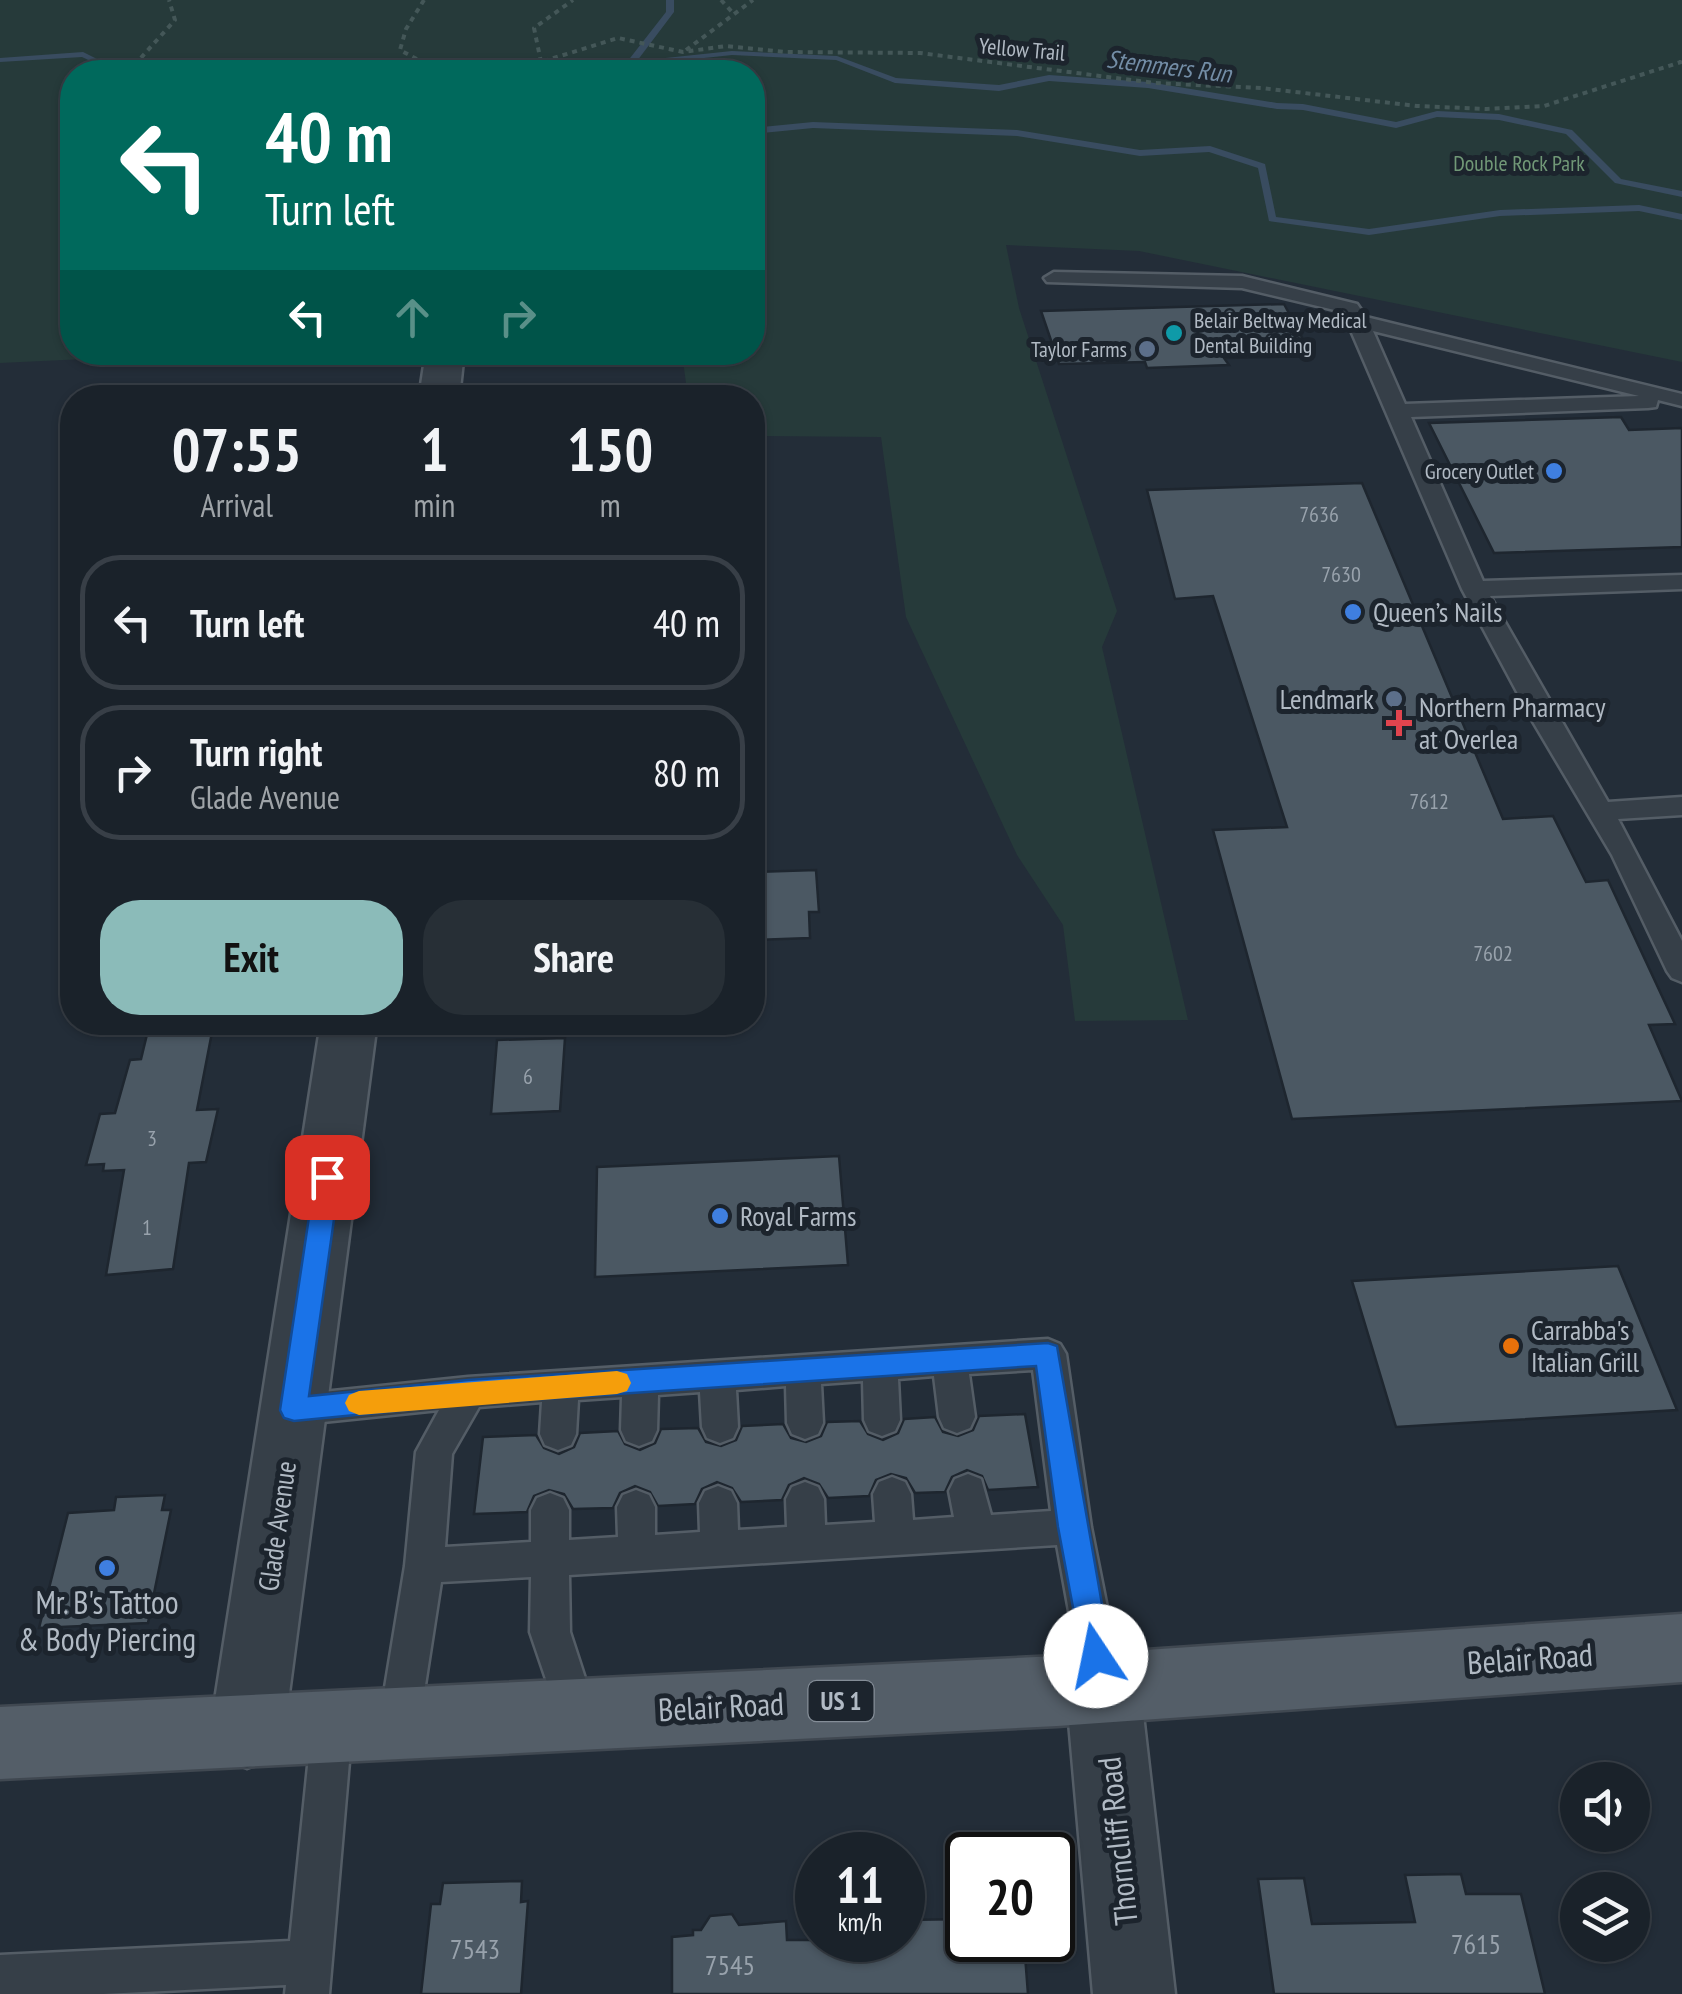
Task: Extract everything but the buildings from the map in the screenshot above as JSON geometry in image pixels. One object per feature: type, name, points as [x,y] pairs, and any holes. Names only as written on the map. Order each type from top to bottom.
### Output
[{"type":"main road","name":"Belair Road","points":[[0,1743],[1103,1688],[1682,1648]]},
{"type":"street","name":"Glade Avenue","points":[[247,1732],[347,1035]]},
{"type":"street","name":"Thorncliff Road","points":[[1103,1688],[1134,1994]]},
{"type":"lane","points":[[1054,278],[1242,282],[1350,308],[1359,320],[1474,589],[1626,855],[1682,971]]},
{"type":"lane","points":[[1359,320],[1682,400]]},
{"type":"lane","points":[[1396,411],[1682,400]]},
{"type":"lane","points":[[1474,589],[1682,582]]},
{"type":"lane","points":[[1600,810],[1682,806]]},
{"type":"lane","points":[[294,1410],[468,1392],[1048,1354],[1072,1527],[1103,1688]]},
{"type":"lane","points":[[950,1360],[957,1416]]},
{"type":"lane","points":[[880,1365],[882,1420]]},
{"type":"lane","points":[[803,1369],[805,1423]]},
{"type":"lane","points":[[717,1375],[720,1427]]},
{"type":"lane","points":[[639,1430],[641,1381]]},
{"type":"lane","points":[[558,1434],[561,1386]]},
{"type":"lane","points":[[0,1977],[308,1978],[365,1726],[424,1566],[434,1452],[468,1392]]},
{"type":"lane","points":[[968,1491],[976,1533]]},
{"type":"lane","points":[[892,1494],[895,1537]]},
{"type":"lane","points":[[805,1499],[807,1543]]},
{"type":"lane","points":[[718,1503],[720,1549]]},
{"type":"lane","points":[[636,1507],[636,1553]]},
{"type":"lane","points":[[550,1510],[550,1632],[577,1715]]},
{"type":"lane","points":[[424,1566],[1072,1527]]},
{"type":"path","points":[[139,60],[175,20],[169,0]]},
{"type":"path","points":[[419,60],[400,50],[406,29],[424,0]]},
{"type":"path","points":[[542,60],[534,28],[574,0]]},
{"type":"path","points":[[721,0],[733,13]]},
{"type":"path","points":[[684,52],[753,0]]},
{"type":"path","name":"Yellow Trail","points":[[548,60],[618,38],[684,52],[726,46],[786,52],[920,53],[1156,83],[1261,88],[1417,106],[1487,109],[1544,106],[1681,62],[1682,58]]},
{"type":"green space","name":"Double Rock Park","points":[[0,0],[1682,0],[1682,362],[1139,251],[1006,245],[1019,308],[1117,611],[1102,647],[1188,1020],[1075,1021],[1063,925],[1017,855],[906,617],[881,437],[765,436],[765,385],[686,383],[684,365],[765,365],[765,60],[60,60],[60,360],[0,363]]},
{"type":"waterway","name":"Stemmers Run","points":[[633,60],[670,12],[670,0]]},
{"type":"waterway","name":"Stemmers Run","points":[[667,60],[732,53],[837,58],[895,80],[999,88],[1049,78],[1148,85],[1396,125],[1437,114],[1499,117],[1569,132],[1618,181],[1682,194]]},
{"type":"waterway","points":[[0,60],[83,54],[95,60]]},
{"type":"waterway","name":"Stemmers Run","points":[[765,130],[813,125],[1017,133],[1140,153],[1210,149],[1262,166],[1272,219],[1369,232],[1500,213],[1639,208],[1682,217]]},
{"type":"slow traffic","points":[[359,1403],[617,1383]]},
{"type":"place","name":"Belair Beltway Medical Dental Building","points":[[1174,333]]},
{"type":"place","name":"Taylor Farms","points":[[1147,349]]},
{"type":"place","name":"Grocery Outlet","points":[[1554,471]]},
{"type":"place","name":"Queen’s Nails","points":[[1353,612]]},
{"type":"place","name":"Lendmark","points":[[1394,699]]},
{"type":"place","name":"Northern Pharmacy at Overlea","points":[[1399,723]]},
{"type":"place","name":"Royal Farms","points":[[720,1216]]},
{"type":"place","name":"Carrabba's Italian Grill","points":[[1511,1346]]},
{"type":"place","name":"Mr. B's Tattoo & Body Piercing","points":[[107,1568]]},
{"type":"route","points":[[327,1177],[294,1410],[468,1392],[1048,1354],[1072,1527],[1096,1656]]}]
